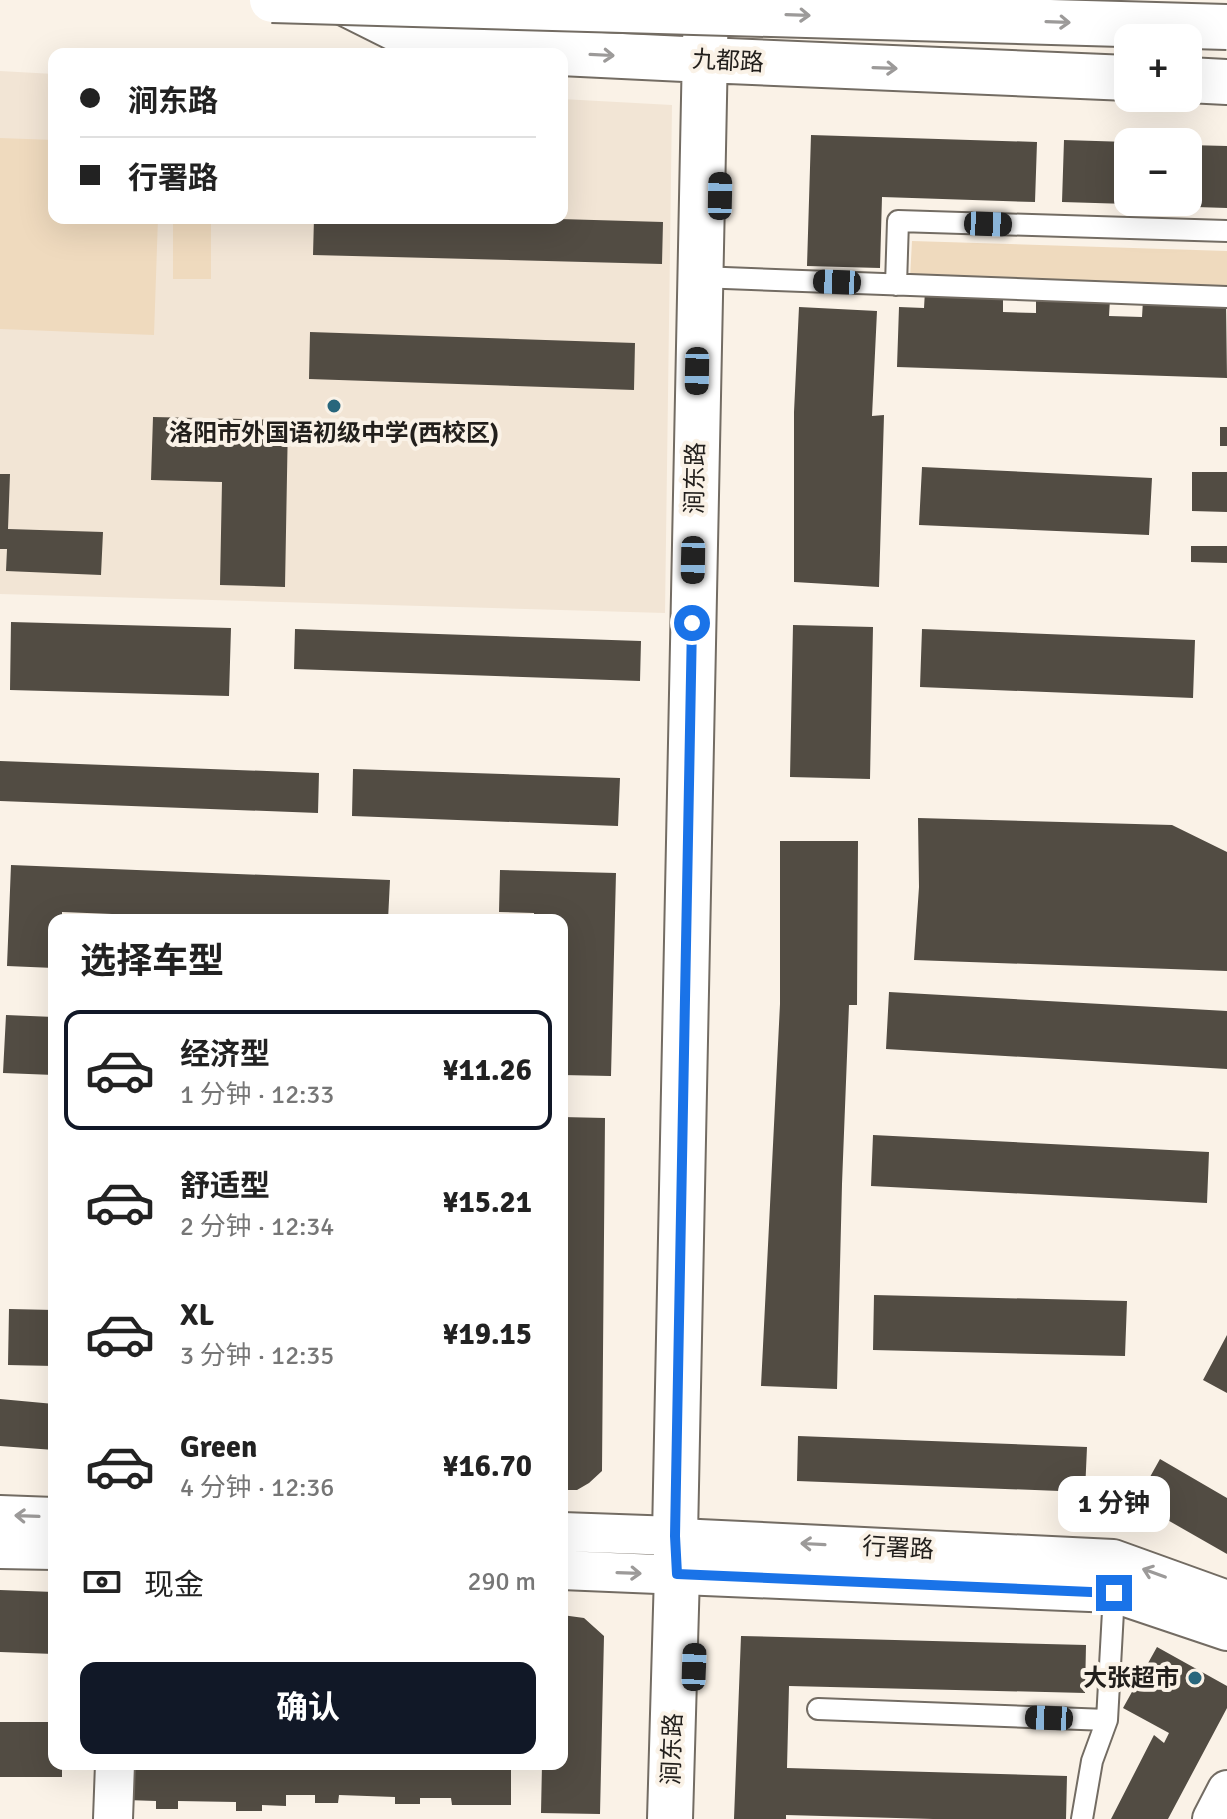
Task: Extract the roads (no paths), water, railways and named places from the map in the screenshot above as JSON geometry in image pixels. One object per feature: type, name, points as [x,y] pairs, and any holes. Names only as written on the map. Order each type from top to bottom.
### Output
[{"type":"street","points":[[272,0],[1227,27]]},
{"type":"street","name":"九都路","points":[[339,0],[433,47],[453,48]]},
{"type":"street","name":"涧东路","points":[[689,1819],[687,1556],[714,61],[706,0]]},
{"type":"street","name":"涧东路","points":[[714,61],[725,0]]},
{"type":"street","name":"九都路","points":[[568,54],[1114,77]]},
{"type":"street","points":[[1202,81],[1227,82]]},
{"type":"street","points":[[0,1515],[48,1517]]},
{"type":"street","name":"行署路","points":[[568,1533],[687,1556],[1114,1593],[1227,1631]]},
{"type":"street","points":[[0,1549],[48,1550]]},
{"type":"street","name":"涧东路","points":[[670,1819],[687,1556]]},
{"type":"street","name":"行署路","points":[[568,1569],[687,1556],[1113,1559],[1227,1600]]},
{"type":"street","points":[[113,1819],[115,1770]]},
{"type":"street","points":[[1212,1819],[1227,1790]]},
{"type":"lane","points":[[896,285],[898,221],[1227,231]]},
{"type":"lane","points":[[709,277],[1227,297]]},
{"type":"lane","points":[[1082,1819],[1092,1761],[1107,1720],[1114,1593]]},
{"type":"lane","points":[[818,1709],[1107,1720]]},
{"type":"place","name":"洛阳市外国语初级中学(西校区)","points":[[334,406]]},
{"type":"place","name":"大张超市","points":[[1195,1678]]}]
